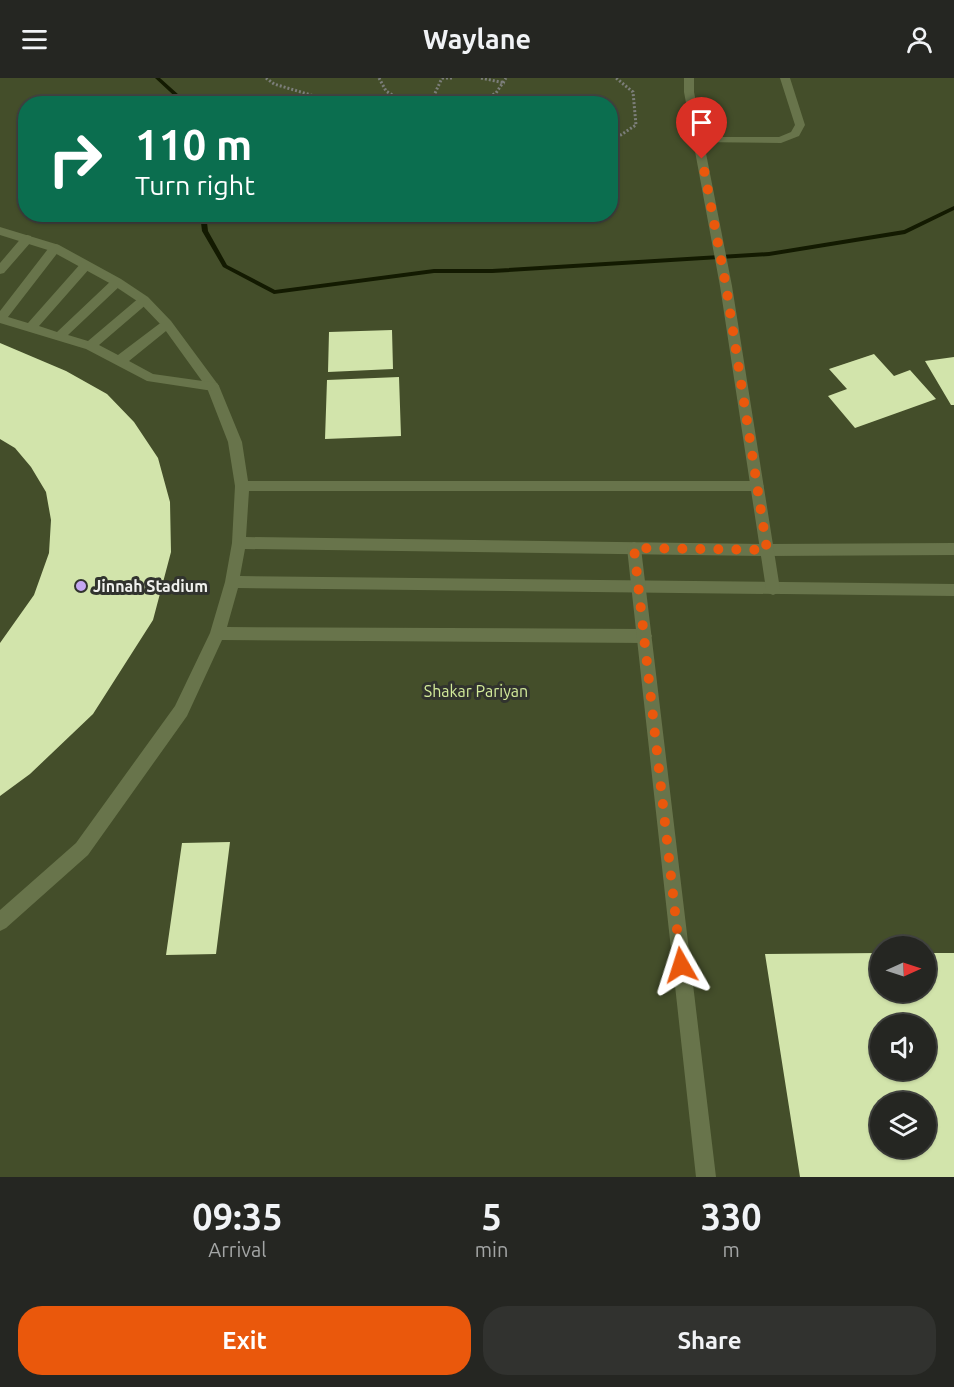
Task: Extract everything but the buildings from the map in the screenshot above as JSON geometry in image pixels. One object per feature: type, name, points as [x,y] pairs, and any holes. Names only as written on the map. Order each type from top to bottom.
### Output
[{"type":"street","points":[[689,78],[689,92],[726,286],[773,589]]},
{"type":"street","points":[[699,140],[781,140],[795,134],[800,125],[785,78]]},
{"type":"street","points":[[0,231],[55,248],[117,282],[144,300],[167,324],[213,386],[235,442],[242,486],[239,543],[232,582],[218,633],[181,711],[81,849],[0,922]]},
{"type":"street","points":[[0,270],[27,239]]},
{"type":"street","points":[[55,248],[0,319],[90,346],[121,360],[151,378],[213,386]]},
{"type":"street","points":[[31,327],[86,265]]},
{"type":"street","points":[[60,336],[117,282]]},
{"type":"street","points":[[90,346],[144,300]]},
{"type":"street","points":[[121,360],[167,324]]},
{"type":"street","points":[[242,486],[757,486]]},
{"type":"street","points":[[239,543],[767,550],[954,549]]},
{"type":"street","points":[[634,548],[706,1177]]},
{"type":"street","points":[[232,582],[954,590]]},
{"type":"street","points":[[218,633],[644,636]]},
{"type":"path","points":[[266,78],[274,84],[314,96]]},
{"type":"path","points":[[379,78],[380,83],[392,96]]},
{"type":"path","points":[[434,96],[442,78],[454,78]]},
{"type":"path","points":[[481,78],[505,83]]},
{"type":"path","points":[[490,96],[505,83],[506,78]]},
{"type":"path","points":[[616,78],[633,92],[636,125],[618,137]]},
{"type":"green space","name":"Shakar Pariyan","points":[[0,78],[954,78],[954,1177],[0,1177]]},
{"type":"waterway","points":[[157,78],[178,96]]},
{"type":"waterway","points":[[204,222],[205,231],[225,266],[274,292],[434,271],[492,271],[769,254],[905,232],[954,208]]},
{"type":"place","name":"Jinnah Stadium","points":[[81,586]]},
{"type":"route","points":[[681,965],[634,548],[767,550],[726,286],[702,159]]}]
